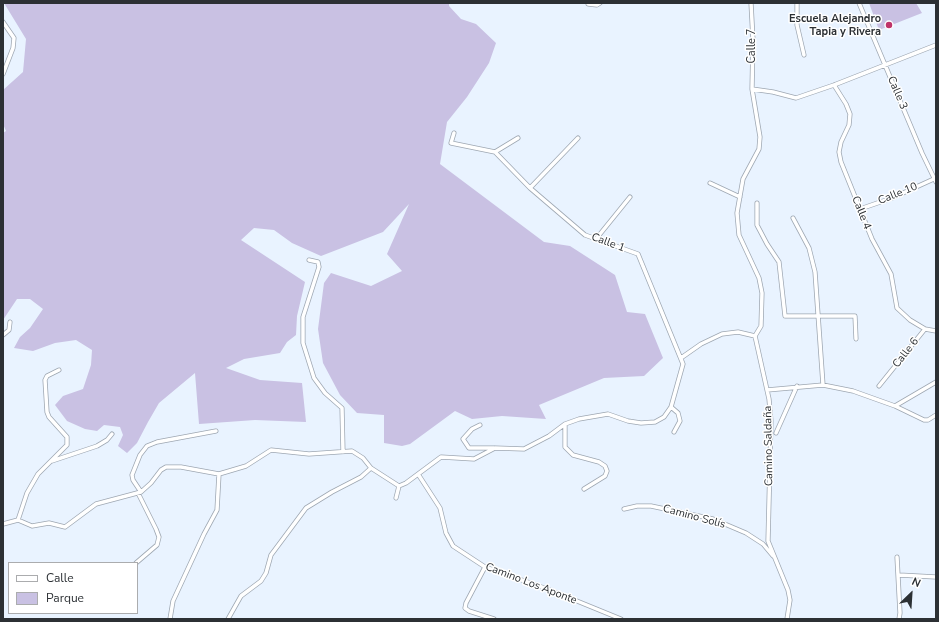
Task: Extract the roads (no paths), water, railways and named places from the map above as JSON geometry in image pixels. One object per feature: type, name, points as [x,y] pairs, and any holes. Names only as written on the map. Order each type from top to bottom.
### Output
[{"type":"street","points":[[588,4],[597,5],[600,3]]},
{"type":"street","name":"Calle 7","points":[[751,3],[753,40],[752,89]]},
{"type":"street","points":[[797,3],[797,25],[804,56]]},
{"type":"street","name":"Calle 3","points":[[859,3],[922,153],[936,180]]},
{"type":"street","points":[[3,22],[14,38],[13,48],[3,74]]},
{"type":"street","points":[[752,89],[773,92],[796,98],[886,66],[936,46]]},
{"type":"street","name":"Calle 4","points":[[834,85],[846,104],[850,114],[849,126],[841,142],[839,152],[841,162],[872,239],[891,274],[897,308],[910,320],[925,329]]},
{"type":"street","name":"Camino Saldaña","points":[[752,89],[760,137],[759,149],[743,179],[737,213],[739,235],[759,278],[762,293],[761,326],[756,336],[767,390],[771,421],[768,541],[788,590],[790,600],[788,619]]},
{"type":"street","points":[[454,133],[451,143],[495,152],[518,138]]},
{"type":"street","points":[[530,188],[578,138]]},
{"type":"street","name":"Calle 1","points":[[495,152],[501,160],[530,188],[585,235],[638,254],[681,358]]},
{"type":"street","name":"Calle 10","points":[[860,209],[936,180]]},
{"type":"street","points":[[710,183],[740,197]]},
{"type":"street","points":[[596,239],[630,197]]},
{"type":"street","points":[[757,203],[756,225],[779,262],[785,316],[855,316],[856,340]]},
{"type":"street","points":[[793,218],[811,254],[815,272],[820,316],[823,385]]},
{"type":"street","points":[[309,260],[318,262],[319,267],[303,317],[303,343],[314,378],[325,393],[342,408],[343,452]]},
{"type":"street","points":[[3,335],[9,330],[10,322]]},
{"type":"street","name":"Calle 6","points":[[879,386],[925,329],[936,331]]},
{"type":"street","points":[[480,425],[472,429],[462,439],[469,448],[524,449],[549,436],[565,424],[578,419],[608,414],[628,421],[641,423],[655,422],[664,417],[671,407],[682,372],[683,364],[681,358],[701,344],[722,334],[738,332],[756,336]]},
{"type":"street","points":[[18,520],[27,493],[38,474],[67,445],[68,442],[67,437],[49,417],[47,412],[45,380],[47,376],[59,370]]},
{"type":"street","points":[[895,406],[936,382]]},
{"type":"street","points":[[767,390],[797,386],[823,385],[853,390],[895,406],[924,420],[928,420],[936,414]]},
{"type":"street","points":[[776,433],[797,386]]},
{"type":"street","points":[[671,407],[678,413],[680,421],[674,432]]},
{"type":"street","points":[[565,424],[565,447],[573,455],[599,462],[605,466],[607,471],[605,476],[584,489]]},
{"type":"street","points":[[137,562],[157,545],[158,537],[156,529],[133,480],[132,475],[140,455],[147,446],[157,442],[216,431]]},
{"type":"street","points":[[51,462],[97,446],[107,440],[112,434]]},
{"type":"street","points":[[396,498],[399,486],[441,457],[474,459],[495,448]]},
{"type":"street","points":[[3,524],[18,520],[32,526],[49,523],[64,527],[96,504],[139,492],[151,483],[161,470],[166,467],[181,467],[219,474],[246,466],[271,450],[309,454],[352,451],[363,458],[371,468],[399,486]]},
{"type":"street","points":[[228,619],[240,596],[261,581],[266,573],[271,555],[306,508],[361,478],[371,468]]},
{"type":"street","points":[[170,619],[173,601],[204,534],[217,510],[219,474]]},
{"type":"street","name":"Camino Los Aponte","points":[[418,474],[440,508],[446,533],[453,546],[485,567],[550,590],[612,617],[621,619]]},
{"type":"street","name":"Camino Solís","points":[[624,509],[637,506],[651,506],[713,519],[746,533],[763,544],[776,559]]},
{"type":"street","points":[[897,557],[899,574],[899,619]]},
{"type":"street","points":[[485,567],[466,603],[465,608],[469,611],[494,619]]},
{"type":"street","points":[[899,574],[936,578]]},
{"type":"place","name":"Escuela Alejandro Tapia y Rivera","points":[[889,25]]}]
